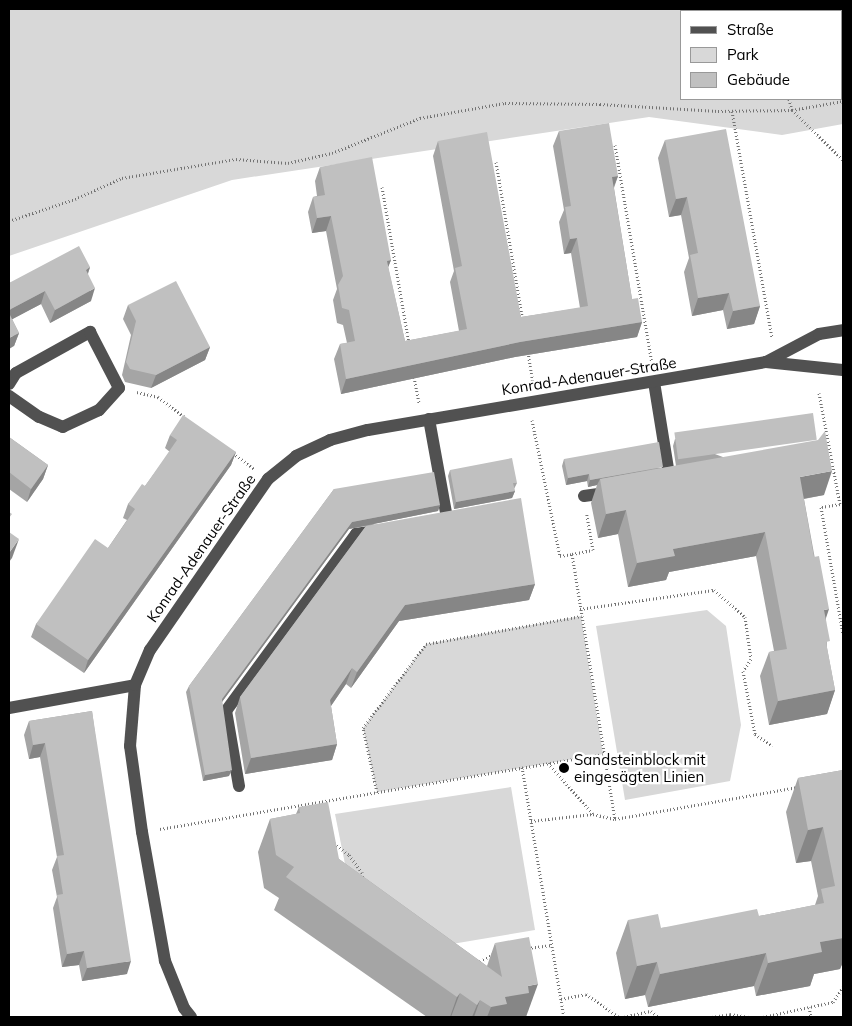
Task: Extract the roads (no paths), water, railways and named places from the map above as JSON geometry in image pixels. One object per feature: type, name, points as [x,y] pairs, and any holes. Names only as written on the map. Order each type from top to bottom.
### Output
[{"type":"street","name":"Konrad-Adenauer-Straße","points":[[766,362],[819,334],[843,330]]},
{"type":"street","points":[[9,384],[16,374],[90,332],[120,388],[99,410],[63,427],[39,417],[9,396]]},
{"type":"street","name":"Konrad-Adenauer-Straße","points":[[191,1017],[184,1008],[165,961],[142,832],[130,746],[136,685],[150,650],[268,479],[296,456],[330,440],[426,420],[766,362],[843,370]]},
{"type":"street","points":[[654,382],[670,481]]},
{"type":"street","points":[[426,420],[452,517],[429,521]]},
{"type":"street","points":[[584,496],[622,490]]},
{"type":"street","points":[[239,786],[226,711],[356,534],[393,528]]},
{"type":"street","points":[[9,708],[136,685]]},
{"type":"place","name":"Sandsteinblock mit eingesägten Linien","points":[[564,768]]}]
